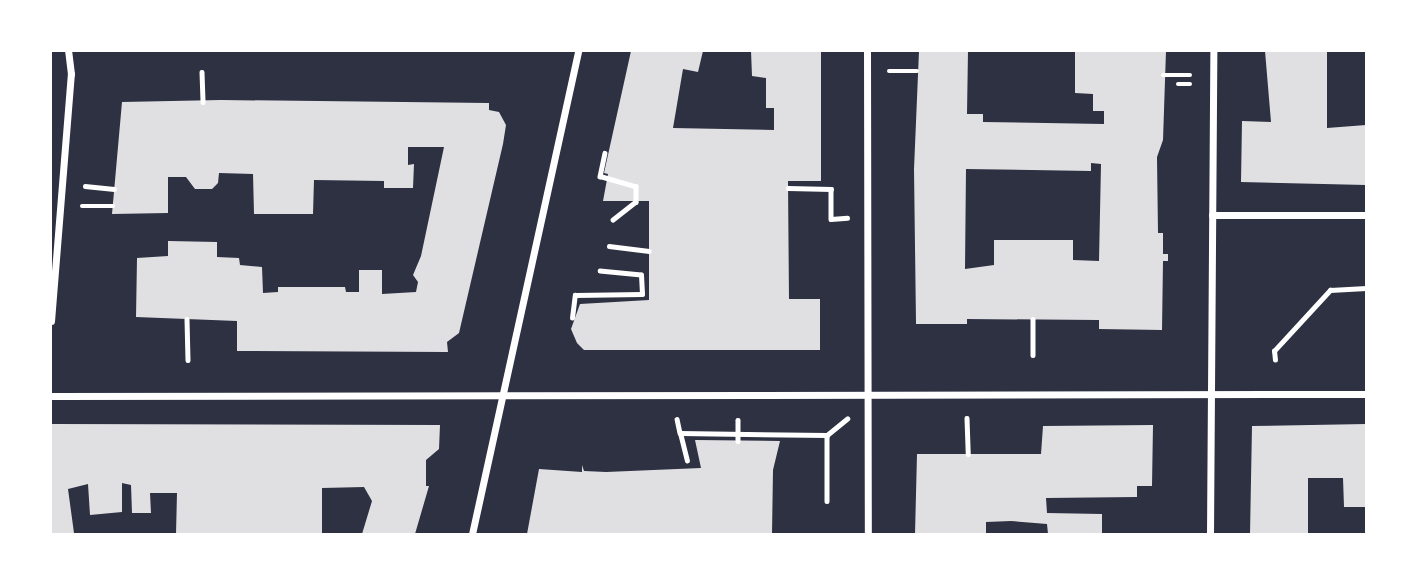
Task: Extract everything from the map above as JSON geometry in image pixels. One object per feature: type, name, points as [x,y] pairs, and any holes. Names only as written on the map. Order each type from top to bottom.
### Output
[{"type":"street","points":[[51,321],[71,74],[68,51]]},
{"type":"street","points":[[472,534],[578,51]]},
{"type":"street","points":[[867,51],[868,534]]},
{"type":"street","points":[[1210,534],[1213,51]]},
{"type":"street","points":[[1212,215],[1366,215]]},
{"type":"street","points":[[51,396],[1366,394]]},
{"type":"path","points":[[889,71],[918,71]]},
{"type":"path","points":[[202,72],[203,102]]},
{"type":"path","points":[[1163,75],[1190,75]]},
{"type":"path","points":[[1178,84],[1190,84]]},
{"type":"path","points":[[605,153],[600,176],[636,186],[636,202],[613,219]]},
{"type":"path","points":[[85,186],[114,189]]},
{"type":"path","points":[[788,188],[831,189],[831,219],[847,218]]},
{"type":"path","points":[[82,206],[113,206]]},
{"type":"path","points":[[609,246],[649,251]]},
{"type":"path","points":[[572,318],[575,295],[642,294],[641,275],[600,271]]},
{"type":"path","points":[[1275,360],[1274,351],[1330,289],[1366,288]]},
{"type":"path","points":[[187,319],[188,360]]},
{"type":"path","points":[[1032,319],[1033,355]]},
{"type":"path","points":[[967,418],[968,454]]},
{"type":"path","points":[[677,419],[687,461]]},
{"type":"path","points":[[738,419],[738,440]]},
{"type":"path","points":[[680,433],[827,435],[847,419]]},
{"type":"path","points":[[827,435],[827,502]]},
{"type":"building","points":[[631,51],[703,51],[698,72],[683,69],[673,128],[774,130],[774,108],[766,108],[766,78],[752,76],[751,51],[821,51],[821,181],[788,181],[789,299],[820,299],[820,350],[584,350],[577,343],[571,329],[580,304],[649,300],[649,201],[603,201],[608,174],[604,173]]},
{"type":"building","points":[[919,51],[968,51],[967,114],[983,114],[983,122],[1104,124],[1104,111],[1093,111],[1093,94],[1075,93],[1075,51],[1166,51],[1163,140],[1157,157],[1158,233],[1163,233],[1163,254],[1168,254],[1168,261],[1163,261],[1162,330],[1099,329],[1099,320],[967,319],[967,324],[916,324],[914,169]],"holes":[[[1091,163],[1101,164],[1099,261],[1073,260],[1073,240],[994,240],[994,265],[965,269],[966,169],[1091,171]]]},
{"type":"building","points":[[1265,51],[1327,51],[1327,128],[1366,125],[1366,185],[1241,182],[1242,121],[1271,122]]},
{"type":"building","points":[[221,100],[489,103],[489,110],[499,112],[506,125],[503,144],[459,333],[447,342],[448,352],[237,351],[237,321],[136,317],[137,258],[168,256],[168,241],[217,242],[217,257],[239,258],[240,265],[262,267],[263,293],[278,292],[278,287],[345,287],[346,292],[359,292],[359,270],[382,270],[382,294],[416,292],[418,282],[413,275],[421,256],[444,147],[408,147],[408,165],[414,164],[413,188],[384,188],[384,181],[314,180],[313,214],[254,214],[253,174],[219,173],[218,183],[212,189],[195,189],[186,177],[168,177],[168,213],[112,214],[122,102]]},
{"type":"building","points":[[51,424],[440,425],[439,449],[426,460],[426,486],[429,486],[415,534],[362,534],[372,501],[364,487],[322,488],[322,534],[176,534],[177,493],[150,493],[151,513],[132,513],[131,485],[122,483],[122,512],[90,515],[88,484],[68,489],[74,533],[51,534]]},
{"type":"building","points":[[1366,424],[1366,507],[1344,507],[1343,478],[1308,478],[1308,534],[1250,534],[1252,426]]},
{"type":"building","points":[[1153,425],[1152,486],[1137,486],[1137,497],[1046,498],[1047,513],[1102,514],[1102,534],[1048,534],[1047,524],[1011,521],[986,522],[986,534],[915,534],[917,454],[1041,454],[1043,426]]},
{"type":"building","points":[[695,440],[780,441],[773,470],[772,534],[527,534],[539,469],[582,472],[582,465],[584,471],[606,472],[701,468]]}]
